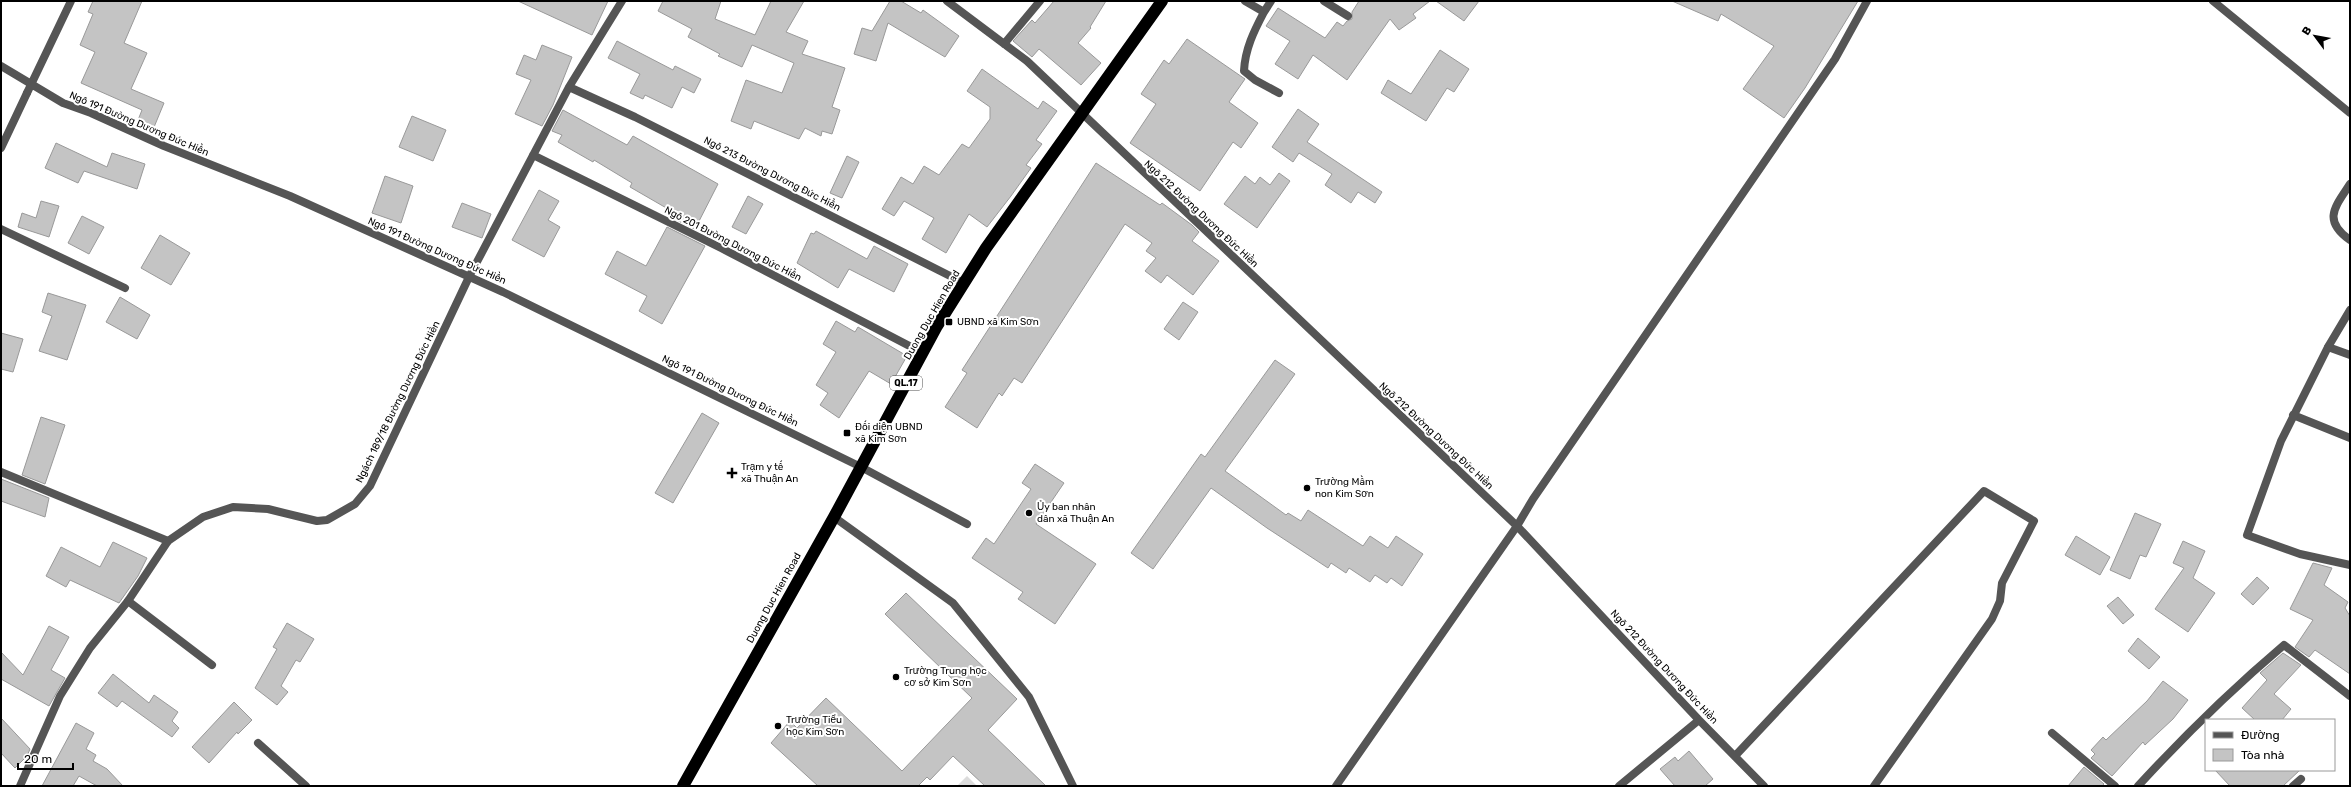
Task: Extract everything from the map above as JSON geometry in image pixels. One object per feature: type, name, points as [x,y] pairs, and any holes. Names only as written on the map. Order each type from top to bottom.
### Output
[{"type":"highway","name":"Duong Duc Hien Road","points":[[683,786],[923,353],[964,283],[1081,114],[1162,1]]},
{"type":"street","points":[[1,148],[71,1]]},
{"type":"street","name":"Ngách 189/18 Đường Dương Đức Hiền","points":[[20,786],[60,696],[90,648],[128,601],[168,542],[203,517],[233,507],[268,509],[317,521],[327,520],[355,504],[370,486],[469,277],[569,87],[622,1]]},
{"type":"street","name":"Ngõ 212 Đường Dương Đức Hiền","points":[[947,1],[1027,61],[1081,114],[1518,526],[1699,720],[1764,786]]},
{"type":"street","points":[[1004,44],[1040,1]]},
{"type":"street","points":[[1245,1],[1264,12]]},
{"type":"street","points":[[1271,1],[1251,38],[1245,60],[1244,71],[1255,80],[1279,93]]},
{"type":"street","points":[[1324,1],[1348,16]]},
{"type":"street","points":[[1336,786],[1518,526],[1533,499],[1835,59],[1867,1]]},
{"type":"street","points":[[2213,1],[2350,113]]},
{"type":"street","name":"Ngõ 191 Đường Dương Đức Hiền","points":[[1,66],[32,83],[63,103],[91,113],[164,146],[290,196],[469,277],[621,349],[861,467],[967,524]]},
{"type":"street","name":"Ngõ 213 Đường Dương Đức Hiền","points":[[569,87],[635,117],[964,283]]},
{"type":"street","name":"Ngõ 201 Đường Dương Đức Hiền","points":[[533,155],[721,248],[923,353]]},
{"type":"street","points":[[2350,184],[2336,205],[2332,214],[2334,223],[2350,240]]},
{"type":"street","points":[[1,229],[125,288]]},
{"type":"street","points":[[2350,310],[2328,347],[2281,441],[2247,535],[2300,554],[2350,565]]},
{"type":"street","points":[[2328,347],[2350,355]]},
{"type":"street","points":[[2293,415],[2350,438]]},
{"type":"street","points":[[1,472],[168,542]]},
{"type":"street","points":[[1735,756],[1984,491],[2034,521],[2002,583],[2000,601],[1992,618],[1874,786]]},
{"type":"street","points":[[834,516],[953,603],[1029,697],[1073,786]]},
{"type":"street","points":[[128,601],[212,665]]},
{"type":"street","points":[[2138,786],[2247,676],[2284,645],[2350,696]]},
{"type":"street","points":[[1619,786],[1699,720]]},
{"type":"street","points":[[2052,733],[2115,786]]},
{"type":"street","points":[[258,743],[306,786]]},
{"type":"street","points":[[2293,786],[2301,779]]},
{"type":"shaded area","points":[[967,776],[977,786],[957,786]]},
{"type":"building","points":[[93,1],[142,1],[124,43],[147,53],[131,89],[164,103],[152,132],[136,125],[142,110],[81,83],[95,52],[80,45],[93,14],[88,12]]},
{"type":"building","points":[[518,1],[608,1],[592,35]]},
{"type":"building","points":[[663,1],[721,1],[715,19],[755,35],[771,1],[804,1],[786,32],[808,41],[802,54],[845,68],[832,107],[840,110],[832,134],[822,131],[821,136],[805,128],[799,139],[754,121],[751,129],[731,121],[746,80],[782,93],[794,63],[752,45],[742,67],[718,56],[720,54],[688,37],[692,29],[658,11]]},
{"type":"building","points":[[890,1],[901,1],[921,13],[923,10],[959,36],[945,57],[888,23],[876,61],[854,54],[862,28],[872,31]]},
{"type":"building","points":[[1054,1],[1106,1],[1090,27],[1091,28],[1078,43],[1101,63],[1081,85],[1039,49],[1032,57],[1013,41],[1032,20],[1035,23]]},
{"type":"building","points":[[1359,1],[1430,1],[1413,14],[1416,18],[1399,30],[1390,19],[1347,80],[1313,55],[1298,79],[1275,64],[1290,41],[1266,26],[1278,8],[1325,38],[1337,22],[1343,26],[1347,21],[1352,19],[1352,12]]},
{"type":"building","points":[[1436,1],[1479,1],[1464,21]]},
{"type":"building","points":[[1672,1],[1858,1],[1805,88],[1784,118],[1743,89],[1774,46],[1721,14],[1718,21]]},
{"type":"building","points":[[1187,39],[1245,79],[1229,102],[1258,123],[1241,148],[1233,142],[1200,191],[1130,143],[1156,104],[1141,94],[1164,60],[1169,64]]},
{"type":"building","points":[[617,41],[673,70],[675,66],[701,79],[694,93],[682,87],[672,108],[645,95],[643,99],[630,93],[640,74],[608,58]]},
{"type":"building","points":[[542,45],[572,57],[553,105],[542,126],[515,114],[531,80],[516,74],[524,55],[536,60]]},
{"type":"building","points":[[1440,50],[1469,69],[1454,92],[1447,88],[1426,121],[1381,93],[1388,80],[1411,94]]},
{"type":"building","points":[[982,69],[1038,109],[1043,101],[1057,111],[1036,140],[1042,144],[1026,165],[1031,168],[987,227],[969,214],[946,253],[922,239],[934,218],[904,201],[894,216],[882,209],[901,177],[913,184],[924,166],[939,175],[962,144],[969,148],[990,119],[990,107],[967,91]]},
{"type":"building","points":[[1298,109],[1319,124],[1307,142],[1382,192],[1375,203],[1358,192],[1351,203],[1325,185],[1332,174],[1299,153],[1293,162],[1272,147]]},
{"type":"building","points":[[563,110],[627,145],[633,136],[718,184],[695,229],[672,218],[675,213],[630,187],[632,183],[594,160],[593,162],[558,142],[562,135],[552,131]]},
{"type":"building","points":[[412,116],[446,130],[433,161],[399,147]]},
{"type":"building","points":[[56,143],[107,167],[112,153],[145,164],[137,189],[84,171],[78,183],[45,168]]},
{"type":"building","points":[[847,156],[859,162],[842,198],[830,193]]},
{"type":"building","points":[[1096,163],[1160,205],[1162,203],[1192,225],[1199,232],[1192,241],[1219,261],[1193,295],[1167,275],[1161,283],[1145,271],[1156,258],[1146,251],[1152,243],[1125,224],[1022,383],[1014,378],[1002,396],[999,393],[977,428],[945,407],[967,373],[962,370]]},
{"type":"building","points":[[1279,173],[1290,181],[1257,228],[1224,204],[1245,176],[1255,184],[1260,177],[1270,185]]},
{"type":"building","points":[[385,176],[413,186],[401,223],[372,213]]},
{"type":"building","points":[[539,190],[559,201],[548,220],[560,227],[544,257],[512,240]]},
{"type":"building","points":[[748,196],[763,204],[746,234],[732,227]]},
{"type":"building","points":[[41,201],[59,206],[49,237],[18,227],[22,213],[36,218]]},
{"type":"building","points":[[462,203],[491,214],[482,238],[452,227]]},
{"type":"building","points":[[82,216],[104,227],[89,254],[68,243]]},
{"type":"building","points":[[667,227],[705,246],[662,324],[639,311],[647,296],[605,274],[617,251],[646,266]]},
{"type":"building","points":[[816,231],[867,259],[874,246],[908,264],[894,292],[849,269],[838,288],[797,263],[811,233],[814,234]]},
{"type":"building","points":[[160,235],[190,253],[171,285],[141,268]]},
{"type":"building","points":[[48,293],[86,305],[67,360],[39,351],[52,316],[42,312]]},
{"type":"building","points":[[120,297],[150,315],[137,339],[106,322]]},
{"type":"building","points":[[1183,302],[1198,312],[1179,340],[1164,329]]},
{"type":"building","points":[[836,321],[855,332],[858,327],[907,356],[891,384],[869,371],[839,418],[820,405],[828,393],[816,385],[836,352],[823,344]]},
{"type":"building","points":[[1,333],[23,339],[13,372],[1,369]]},
{"type":"building","points":[[1275,360],[1295,374],[1225,471],[1286,515],[1288,513],[1301,521],[1308,510],[1363,546],[1370,536],[1388,548],[1396,536],[1423,554],[1402,586],[1391,578],[1387,583],[1375,575],[1370,582],[1349,568],[1346,573],[1331,563],[1328,568],[1267,528],[1211,488],[1153,569],[1131,553],[1201,454],[1205,457]]},
{"type":"building","points":[[702,413],[719,423],[673,503],[655,493]]},
{"type":"building","points":[[41,417],[65,425],[45,484],[22,475]]},
{"type":"building","points":[[1035,464],[1064,483],[1036,524],[1096,564],[1055,624],[1018,599],[1023,592],[972,558],[986,538],[994,544],[1031,489],[1022,483]]},
{"type":"building","points":[[1,479],[49,498],[45,517],[1,501]]},
{"type":"building","points":[[2135,513],[2161,524],[2146,557],[2140,555],[2130,579],[2110,570]]},
{"type":"building","points":[[2076,536],[2110,557],[2100,575],[2065,555]]},
{"type":"building","points":[[2183,541],[2205,551],[2193,578],[2215,593],[2188,632],[2155,609],[2184,568],[2173,563]]},
{"type":"building","points":[[113,542],[147,558],[138,576],[119,603],[70,580],[66,587],[46,576],[61,547],[100,567]]},
{"type":"building","points":[[2313,563],[2332,568],[2324,585],[2348,602],[2345,608],[2350,616],[2350,674],[2315,650],[2309,657],[2295,647],[2313,620],[2290,609]]},
{"type":"building","points":[[2257,577],[2269,588],[2253,605],[2241,594]]},
{"type":"building","points":[[906,593],[1017,699],[988,730],[1046,786],[985,786],[953,756],[930,780],[927,777],[918,786],[818,786],[771,743],[790,721],[797,728],[826,698],[902,771],[972,698],[885,614]]},
{"type":"building","points":[[2118,597],[2134,615],[2123,624],[2107,606]]},
{"type":"building","points":[[287,623],[314,639],[300,662],[296,660],[281,686],[288,692],[277,705],[255,688],[277,649],[273,647]]},
{"type":"building","points":[[49,626],[69,637],[51,670],[65,678],[49,706],[1,679],[1,652],[23,675]]},
{"type":"building","points":[[2138,638],[2160,657],[2149,669],[2128,651]]},
{"type":"building","points":[[2283,653],[2301,665],[2274,694],[2291,709],[2283,719],[2254,719],[2242,708],[2267,680],[2260,673]]},
{"type":"building","points":[[113,674],[149,703],[154,695],[178,712],[172,721],[179,728],[172,737],[122,701],[117,707],[98,693]]},
{"type":"building","points":[[2163,681],[2188,700],[2173,719],[2145,745],[2143,742],[2112,776],[2091,758],[2095,754],[2091,750],[2103,737],[2106,740],[2147,701]]},
{"type":"building","points":[[234,702],[252,720],[238,734],[237,732],[209,763],[192,747]]},
{"type":"building","points":[[1,718],[30,749],[27,756],[15,768],[1,753]]},
{"type":"building","points":[[76,723],[94,733],[86,749],[96,755],[93,761],[107,769],[123,786],[97,786],[79,776],[73,786],[42,786]]},
{"type":"building","points":[[1689,751],[1713,779],[1705,786],[1675,786],[1660,769],[1675,757],[1678,761]]},
{"type":"building","points":[[2084,767],[2104,784],[2102,786],[2068,786]]},
{"type":"building","points":[[2216,771],[2299,771],[2283,786],[2230,786]]},
{"type":"place","name":"UBND xã Kim Sơn","points":[[949,322]]},
{"type":"place","name":"Đối diện UBND xã Kim Sơn","points":[[847,433]]},
{"type":"place","name":"Trạm y tế xã Thuận An","points":[[732,473]]},
{"type":"place","name":"Trường Mầm non Kim Sơn","points":[[1307,488]]},
{"type":"place","name":"Ủy ban nhân dân xã Thuận An","points":[[1029,513]]},
{"type":"place","name":"Trường Trung học cơ sở Kim Sơn","points":[[896,677]]},
{"type":"place","name":"Trường Tiểu học Kim Sơn","points":[[778,726]]}]
